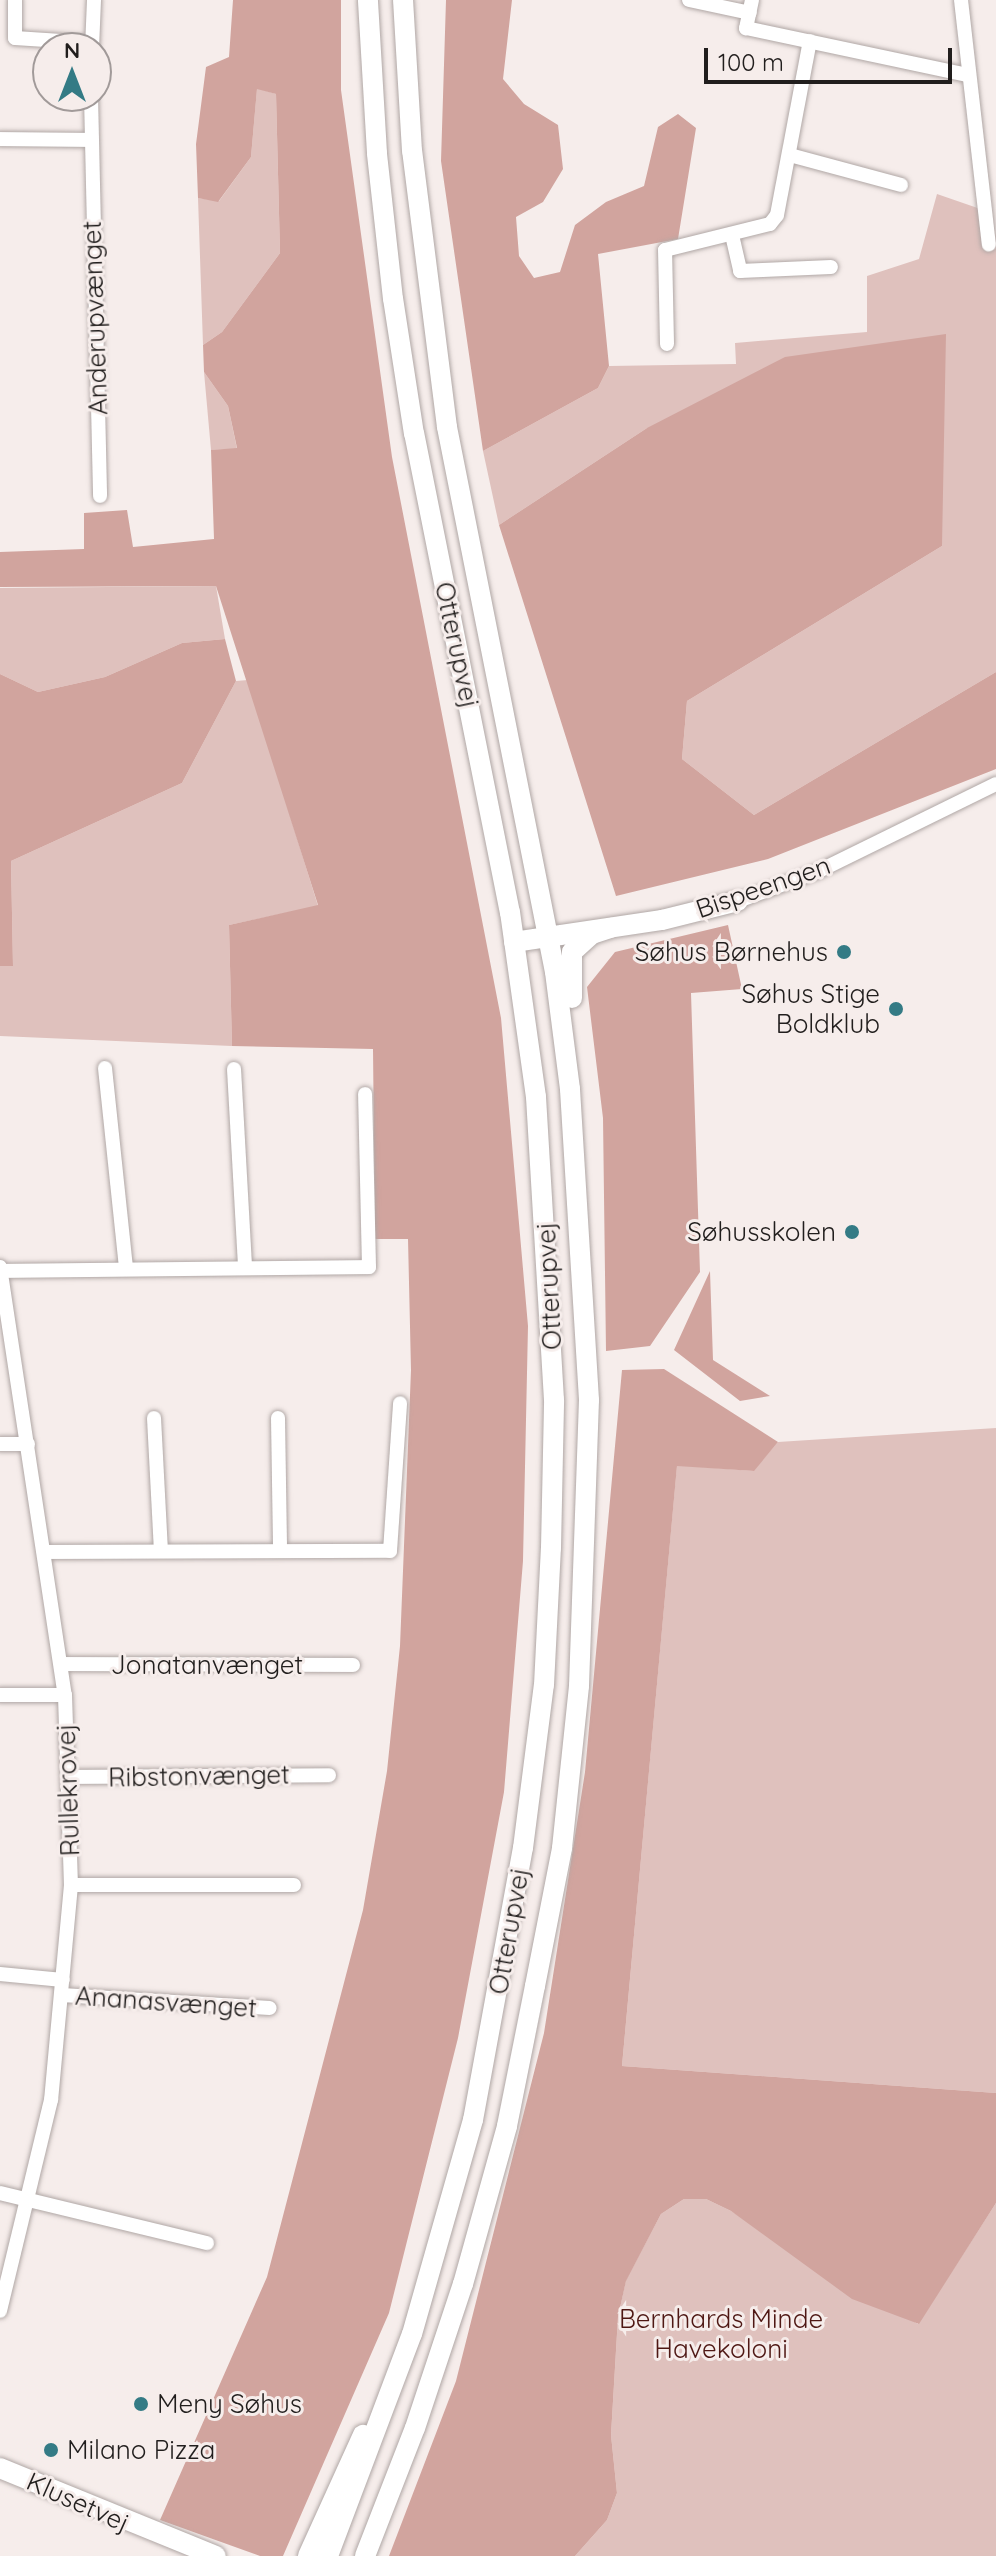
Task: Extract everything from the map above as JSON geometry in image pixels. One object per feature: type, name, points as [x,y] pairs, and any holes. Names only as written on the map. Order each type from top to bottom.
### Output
[{"type":"main road","name":"Otterupvej","points":[[328,2556],[397,2376],[473,2120],[513,1907],[544,1685],[554,1400],[549,1262],[536,1097],[514,942],[414,434],[395,314],[377,153],[368,0]]},
{"type":"main road","name":"Otterupvej","points":[[365,2556],[425,2399],[507,2126],[562,1848],[579,1686],[589,1400],[570,1089],[549,938],[447,427],[413,167],[403,0]]},
{"type":"main road","name":"Bispeengen","points":[[514,942],[611,928],[738,901]]},
{"type":"main road","points":[[578,1205],[585,1104],[569,961],[581,941],[611,928]]},
{"type":"main road","points":[[308,2556],[350,2459],[397,2376]]},
{"type":"main road","name":"Klusetvej","points":[[0,2468],[156,2536],[216,2556]]},
{"type":"main road","name":"Klusetvej","points":[[156,2536],[186,2556]]},
{"type":"street","points":[[15,0],[15,38],[32,40]]},
{"type":"street","points":[[93,32],[94,0]]},
{"type":"street","points":[[689,0],[751,6],[746,28],[968,75]]},
{"type":"street","points":[[961,0],[989,244]]},
{"type":"street","points":[[667,344],[665,250],[770,224],[777,215],[810,41]]},
{"type":"street","name":"Anderupvænget","points":[[91,112],[100,496]]},
{"type":"street","points":[[0,139],[90,140]]},
{"type":"street","points":[[790,155],[901,185]]},
{"type":"street","points":[[732,235],[740,271],[831,267]]},
{"type":"street","name":"Bispeengen","points":[[738,901],[819,871],[996,784]]},
{"type":"street","points":[[105,1068],[126,1268]]},
{"type":"street","points":[[234,1069],[245,1267]]},
{"type":"street","points":[[0,1269],[369,1267],[365,1094]]},
{"type":"street","name":"Rullekrovej","points":[[0,1269],[65,1695],[71,1885],[51,2100],[0,2311]]},
{"type":"street","points":[[45,1552],[390,1551],[400,1403]]},
{"type":"street","points":[[154,1418],[161,1551]]},
{"type":"street","points":[[278,1418],[280,1551]]},
{"type":"street","points":[[0,1444],[28,1444]]},
{"type":"street","name":"Jonatanvænget","points":[[61,1664],[353,1665]]},
{"type":"street","points":[[0,1695],[65,1695]]},
{"type":"street","name":"Ribstonvænget","points":[[68,1777],[329,1775]]},
{"type":"street","points":[[71,1885],[294,1885]]},
{"type":"street","name":"Ananasvænget","points":[[0,1974],[63,1988],[270,2008]]},
{"type":"street","points":[[0,2193],[207,2243]]},
{"type":"green space","points":[[257,88],[276,94],[280,253],[222,332],[203,345],[198,198],[219,201],[251,157]]},
{"type":"green space","points":[[937,194],[992,213],[996,239],[996,672],[754,815],[682,759],[687,701],[942,546],[647,428],[499,525],[483,451],[598,388],[609,366],[736,364],[735,343],[867,332],[867,276],[919,259]]},
{"type":"green space","points":[[204,372],[228,406],[237,449],[211,450]]},
{"type":"green space","points":[[216,586],[225,639],[182,643],[105,677],[38,692],[0,674],[0,588]]},
{"type":"green space","points":[[248,680],[318,906],[229,925],[232,1046],[0,1036],[0,966],[13,966],[11,861],[182,783],[236,681]]},
{"type":"green space","points":[[996,1428],[996,2093],[622,2066],[677,1465],[753,1471],[778,1442]]},
{"type":"green space","name":"Bernhards Minde Havekoloni","points":[[684,2199],[706,2199],[731,2211],[918,2324],[996,2203],[996,2556],[575,2556],[607,2520],[617,2493],[611,2435],[618,2317],[626,2280],[661,2214]]},
{"type":"shaded area","points":[[233,0],[341,0],[341,90],[392,457],[501,1018],[528,1326],[523,1561],[504,1792],[458,2038],[389,2313],[283,2556],[260,2556],[160,2520],[267,2277],[363,1910],[387,1771],[400,1646],[411,1370],[408,1239],[375,1239],[373,1049],[232,1046],[229,925],[318,905],[216,586],[0,587],[0,552],[84,549],[84,513],[127,510],[133,547],[214,539],[211,450],[237,448],[228,406],[204,372],[203,345],[222,332],[280,253],[276,94],[257,89],[251,157],[218,202],[198,198],[196,144],[206,67],[229,57]]},
{"type":"shaded area","points":[[446,0],[512,0],[503,79],[524,104],[558,125],[563,169],[543,202],[516,217],[519,256],[534,278],[560,272],[575,225],[606,202],[644,186],[658,127],[678,114],[696,128],[678,239],[598,254],[609,366],[598,388],[483,451],[441,161]]},
{"type":"shaded area","points":[[946,334],[942,546],[687,701],[682,759],[754,815],[996,672],[996,769],[768,859],[616,896],[499,525],[647,428],[785,357]]},
{"type":"shaded area","points":[[225,639],[236,681],[182,783],[11,861],[13,966],[0,966],[0,674],[38,692],[105,677],[182,643]]},
{"type":"shaded area","points":[[728,925],[742,989],[691,993],[700,1272],[650,1346],[606,1351],[603,1118],[587,987],[615,952]]},
{"type":"shaded area","points":[[710,1271],[713,1360],[770,1396],[740,1401],[674,1350]]},
{"type":"shaded area","points":[[664,1369],[778,1442],[754,1471],[677,1466],[622,2066],[996,2093],[996,2203],[919,2324],[852,2299],[731,2211],[706,2199],[684,2199],[661,2214],[626,2281],[618,2317],[611,2435],[617,2493],[607,2520],[575,2556],[389,2556],[456,2381],[544,2033],[585,1772],[622,1370]]},
{"type":"place","name":"Søhus Børnehus","points":[[844,952]]},
{"type":"place","name":"Søhus Stige Boldklub","points":[[896,1009]]},
{"type":"place","name":"Søhusskolen","points":[[852,1232]]},
{"type":"place","name":"Meny Søhus","points":[[141,2404]]},
{"type":"place","name":"Milano Pizza","points":[[51,2450]]}]
